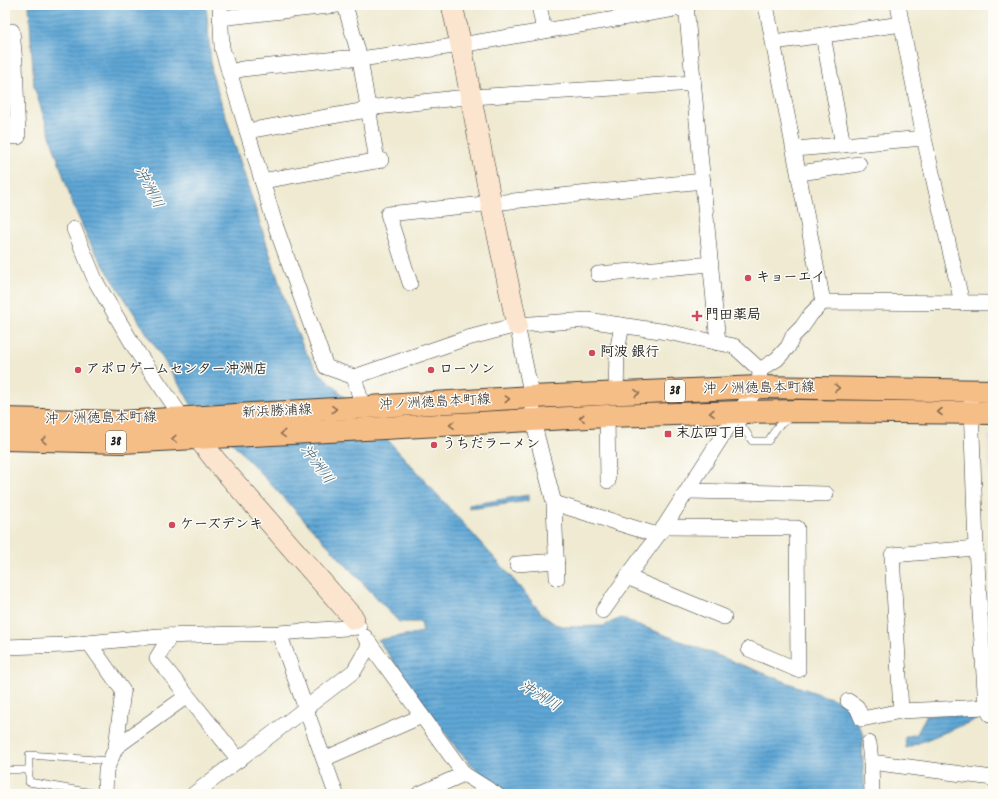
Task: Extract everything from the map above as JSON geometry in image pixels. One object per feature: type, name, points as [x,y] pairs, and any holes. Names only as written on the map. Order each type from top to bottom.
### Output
[{"type":"main road","name":"沖ノ洲徳島本町線","points":[[360,407],[532,397],[616,394],[760,378],[993,391]]},
{"type":"main road","name":"新浜勝浦線","points":[[190,417],[360,407]]},
{"type":"main road","name":"沖ノ洲徳島本町線","points":[[378,429],[608,416],[739,412],[799,411],[993,413]]},
{"type":"main road","name":"沖ノ洲徳島本町線","points":[[5,419],[121,422],[190,417]]},
{"type":"main road","name":"新浜勝浦線","points":[[227,437],[378,429]]},
{"type":"main road","name":"沖ノ洲徳島本町線","points":[[5,439],[122,442],[227,437]]},
{"type":"street","points":[[338,5],[220,11],[222,48],[229,73],[276,227],[326,366],[354,378],[464,339],[517,325],[587,320],[667,332],[734,346],[760,378]]},
{"type":"street","points":[[262,181],[379,160],[360,59],[345,5]]},
{"type":"street","points":[[452,5],[491,203],[532,397],[533,420],[554,503],[557,578]]},
{"type":"street","points":[[539,5],[544,31]]},
{"type":"street","points":[[766,5],[800,173],[823,302]]},
{"type":"street","points":[[898,5],[924,138],[962,303]]},
{"type":"street","points":[[229,73],[242,69],[346,58],[360,59],[461,45],[686,6],[718,343]]},
{"type":"street","points":[[774,42],[902,24]]},
{"type":"street","points":[[5,31],[12,32],[16,63],[18,137],[5,136]]},
{"type":"street","points":[[822,35],[843,145]]},
{"type":"street","points":[[247,131],[361,111],[368,108],[471,97],[694,83]]},
{"type":"street","points":[[795,149],[924,138]]},
{"type":"street","points":[[800,173],[859,164]]},
{"type":"street","points":[[410,283],[388,214],[703,181]]},
{"type":"street","points":[[74,229],[96,282],[138,353],[190,417],[198,438],[216,461],[356,623],[464,774],[496,794]]},
{"type":"street","points":[[598,274],[711,264]]},
{"type":"street","points":[[603,611],[688,491],[760,378],[788,347],[793,336],[823,302],[993,303]]},
{"type":"street","points":[[616,394],[617,352],[622,325]]},
{"type":"street","points":[[354,378],[360,407]]},
{"type":"street","points":[[848,701],[857,707],[862,719],[901,711],[990,711],[976,548],[970,412],[972,391]]},
{"type":"street","points":[[608,416],[608,481]]},
{"type":"street","points":[[688,491],[826,494]]},
{"type":"street","points":[[554,503],[661,531],[797,528],[798,670],[749,649]]},
{"type":"street","points":[[901,711],[892,555],[976,548]]},
{"type":"street","points":[[517,564],[557,561]]},
{"type":"street","points":[[627,577],[724,617]]},
{"type":"street","points":[[5,647],[67,645],[170,636],[279,633],[356,623]]},
{"type":"street","points":[[279,633],[335,793]]},
{"type":"street","points":[[170,636],[157,658],[239,760]]},
{"type":"street","points":[[88,643],[123,691],[116,747],[106,770],[105,794]]},
{"type":"street","points":[[194,794],[354,671],[370,644]]},
{"type":"street","points":[[116,747],[187,696]]},
{"type":"street","points":[[324,759],[422,716]]},
{"type":"street","points":[[869,743],[872,794]]},
{"type":"street","points":[[871,762],[993,778]]},
{"type":"street","points":[[419,794],[464,774]]},
{"type":"lane","points":[[739,412],[742,426],[752,441],[768,440],[778,426],[799,411]]},
{"type":"lane","points":[[98,794],[29,782],[29,755],[110,761]]},
{"type":"lane","points":[[5,770],[29,770]]},
{"type":"shaded area","points":[[988,435],[993,436],[993,501],[990,495]]},
{"type":"water","name":"沖洲川","points":[[29,5],[206,5],[212,74],[287,307],[303,347],[318,371],[378,429],[507,572],[544,616],[555,624],[566,627],[603,626],[621,618],[799,687],[848,704],[864,735],[862,747],[865,794],[510,794],[483,776],[459,752],[378,640],[423,632],[421,622],[399,622],[227,437],[198,417],[184,392],[92,247],[73,205],[34,87]]},
{"type":"water","points":[[528,495],[528,501],[469,509],[469,505]]},
{"type":"water","points":[[972,710],[978,719],[906,748],[905,737],[917,734],[926,716]]},
{"type":"place","name":"キョーエイ","points":[[748,278]]},
{"type":"place","name":"門田薬局","points":[[697,316]]},
{"type":"place","name":"阿波 銀行","points":[[592,353]]},
{"type":"place","name":"アポロゲームセンター沖洲店","points":[[78,370]]},
{"type":"place","name":"ローソン","points":[[431,370]]},
{"type":"place","name":"末広四丁目","points":[[668,434]]},
{"type":"place","name":"うちだラーメン","points":[[434,445]]},
{"type":"place","name":"ケーズデンキ","points":[[172,525]]}]
